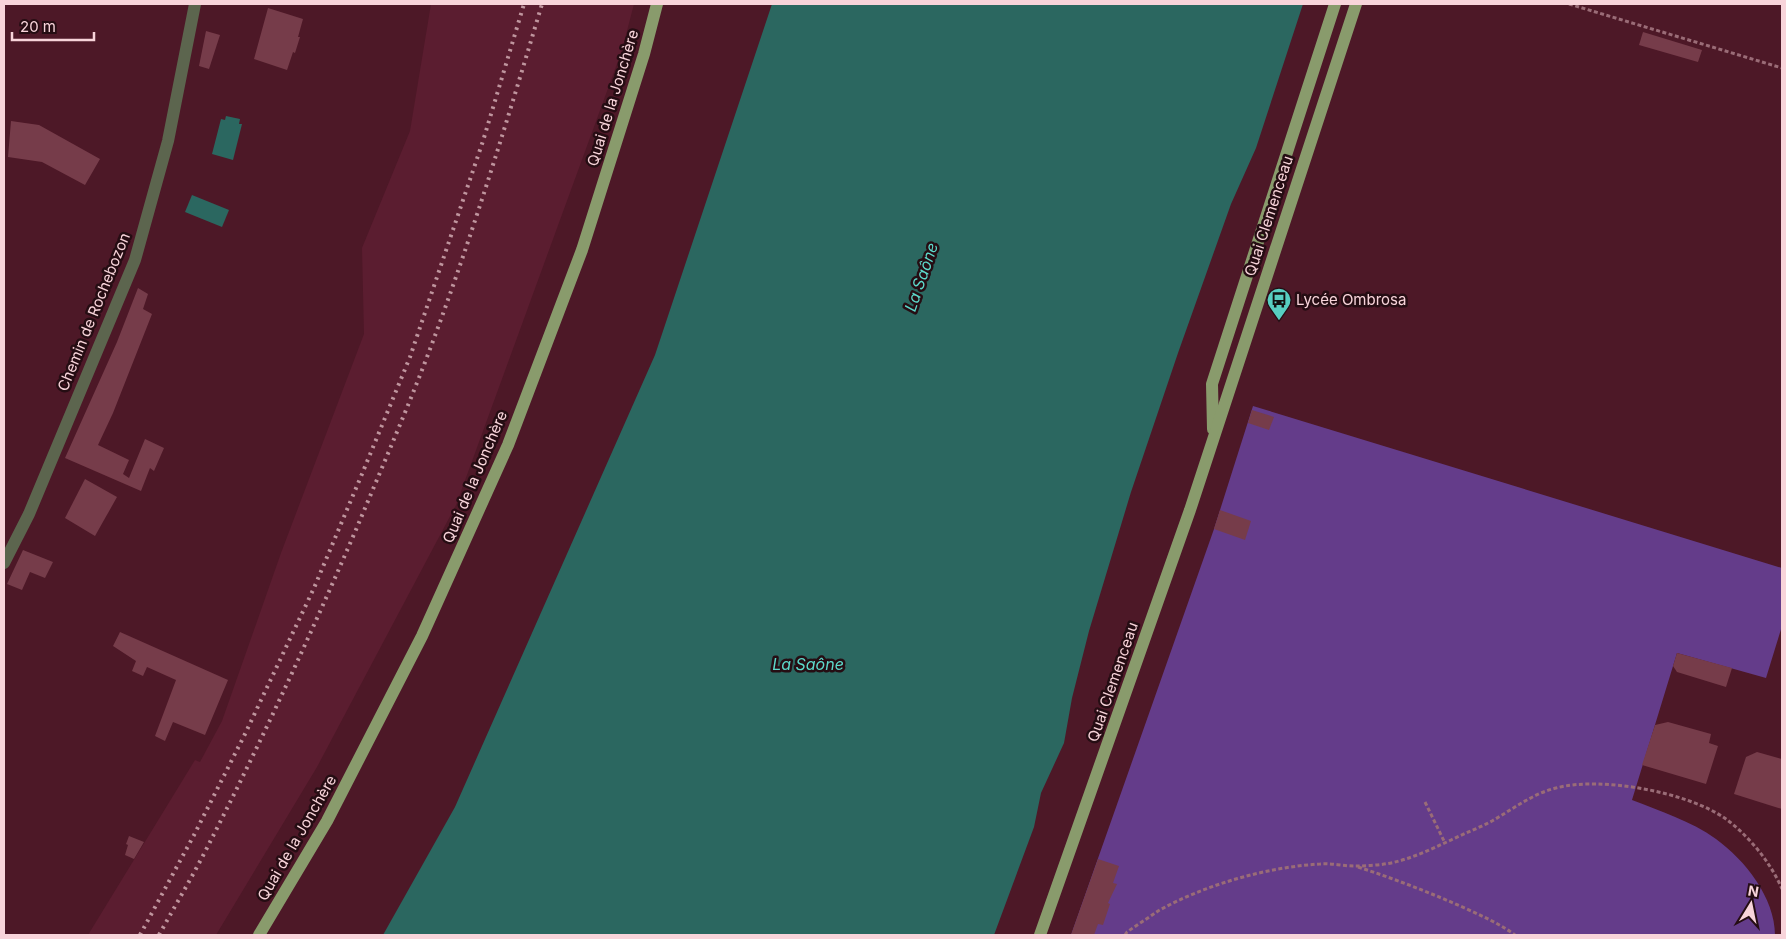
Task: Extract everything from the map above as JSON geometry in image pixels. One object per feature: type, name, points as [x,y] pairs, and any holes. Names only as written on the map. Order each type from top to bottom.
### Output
[{"type":"main road","name":"Quai de la Jonchère","points":[[259,935],[327,821],[418,645],[508,445],[582,250],[644,54],[657,4]]},
{"type":"main road","name":"Quai Clemenceau","points":[[1213,439],[1212,384],[1335,4]]},
{"type":"main road","name":"Quai Clemenceau","points":[[1040,935],[1104,758],[1213,439],[1356,4]]},
{"type":"street","name":"Chemin de Rochebozon","points":[[4,564],[30,514],[135,260],[168,141],[195,4]]},
{"type":"path","points":[[1569,4],[1782,68]]},
{"type":"path","points":[[1125,935],[1158,911],[1192,895],[1231,881],[1275,870],[1321,864],[1354,866],[1397,862],[1428,851],[1491,821],[1532,797],[1555,788],[1582,783],[1614,783],[1644,789],[1708,809],[1740,831],[1767,861],[1782,889]]},
{"type":"path","points":[[1425,802],[1445,843]]},
{"type":"path","points":[[1354,866],[1392,878],[1450,902],[1502,926],[1515,935]]},
{"type":"shaded area","points":[[431,4],[634,4],[622,50],[456,505],[317,767],[216,935],[88,935],[195,760],[200,762],[222,721],[281,553],[364,334],[362,248],[410,131]]},
{"type":"shaded area","points":[[1253,406],[1782,568],[1782,626],[1766,678],[1677,653],[1632,800],[1696,827],[1727,848],[1747,869],[1764,894],[1774,921],[1775,935],[1071,935],[1214,529]]},
{"type":"water","name":"La Saône","points":[[772,4],[1303,4],[1256,148],[1231,204],[1131,492],[1089,631],[1072,698],[1064,743],[1041,793],[1034,827],[994,935],[383,935],[455,807],[655,355]]},
{"type":"water","points":[[226,116],[240,119],[239,124],[242,124],[233,160],[212,154],[221,119],[225,120]]},
{"type":"water","points":[[192,195],[229,210],[222,227],[185,212]]},
{"type":"building","points":[[268,8],[303,19],[295,53],[293,52],[287,70],[254,59]]},
{"type":"building","points":[[206,31],[220,35],[209,69],[199,66]]},
{"type":"building","points":[[1643,32],[1702,50],[1698,62],[1639,45]]},
{"type":"building","points":[[11,121],[39,125],[100,159],[85,185],[42,162],[8,157]]},
{"type":"building","points":[[138,288],[148,294],[143,309],[152,314],[113,413],[98,445],[129,460],[123,474],[129,478],[145,439],[164,448],[154,471],[150,468],[141,491],[65,458],[117,342]]},
{"type":"building","points":[[1252,410],[1274,417],[1269,430],[1248,423]]},
{"type":"building","points":[[85,479],[117,497],[95,536],[65,518]]},
{"type":"building","points":[[1220,510],[1251,521],[1245,540],[1214,529]]},
{"type":"building","points":[[23,550],[53,562],[45,578],[30,572],[22,590],[7,584]]},
{"type":"building","points":[[120,632],[228,680],[205,735],[173,722],[165,741],[155,736],[176,680],[147,667],[143,676],[132,671],[136,661],[113,646]]},
{"type":"building","points":[[1677,653],[1732,668],[1726,687],[1677,672],[1673,666]]},
{"type":"building","points":[[1668,722],[1711,734],[1709,743],[1718,746],[1706,784],[1642,765],[1655,725]]},
{"type":"building","points":[[1757,752],[1782,759],[1782,809],[1734,794],[1746,757]]},
{"type":"building","points":[[129,836],[144,842],[134,859],[125,855]]},
{"type":"building","points":[[1098,859],[1119,866],[1113,883],[1117,884],[1108,903],[1110,904],[1103,925],[1098,924],[1094,935],[1071,935]]},
{"type":"railway","points":[[140,935],[194,835],[245,734],[314,588],[362,474],[410,357],[483,141],[524,4]]},
{"type":"railway","points":[[159,935],[204,854],[268,724],[341,565],[400,425],[441,321],[472,231],[542,4]]},
{"type":"place","name":"Lycée Ombrosa","points":[[1279,321]]}]
